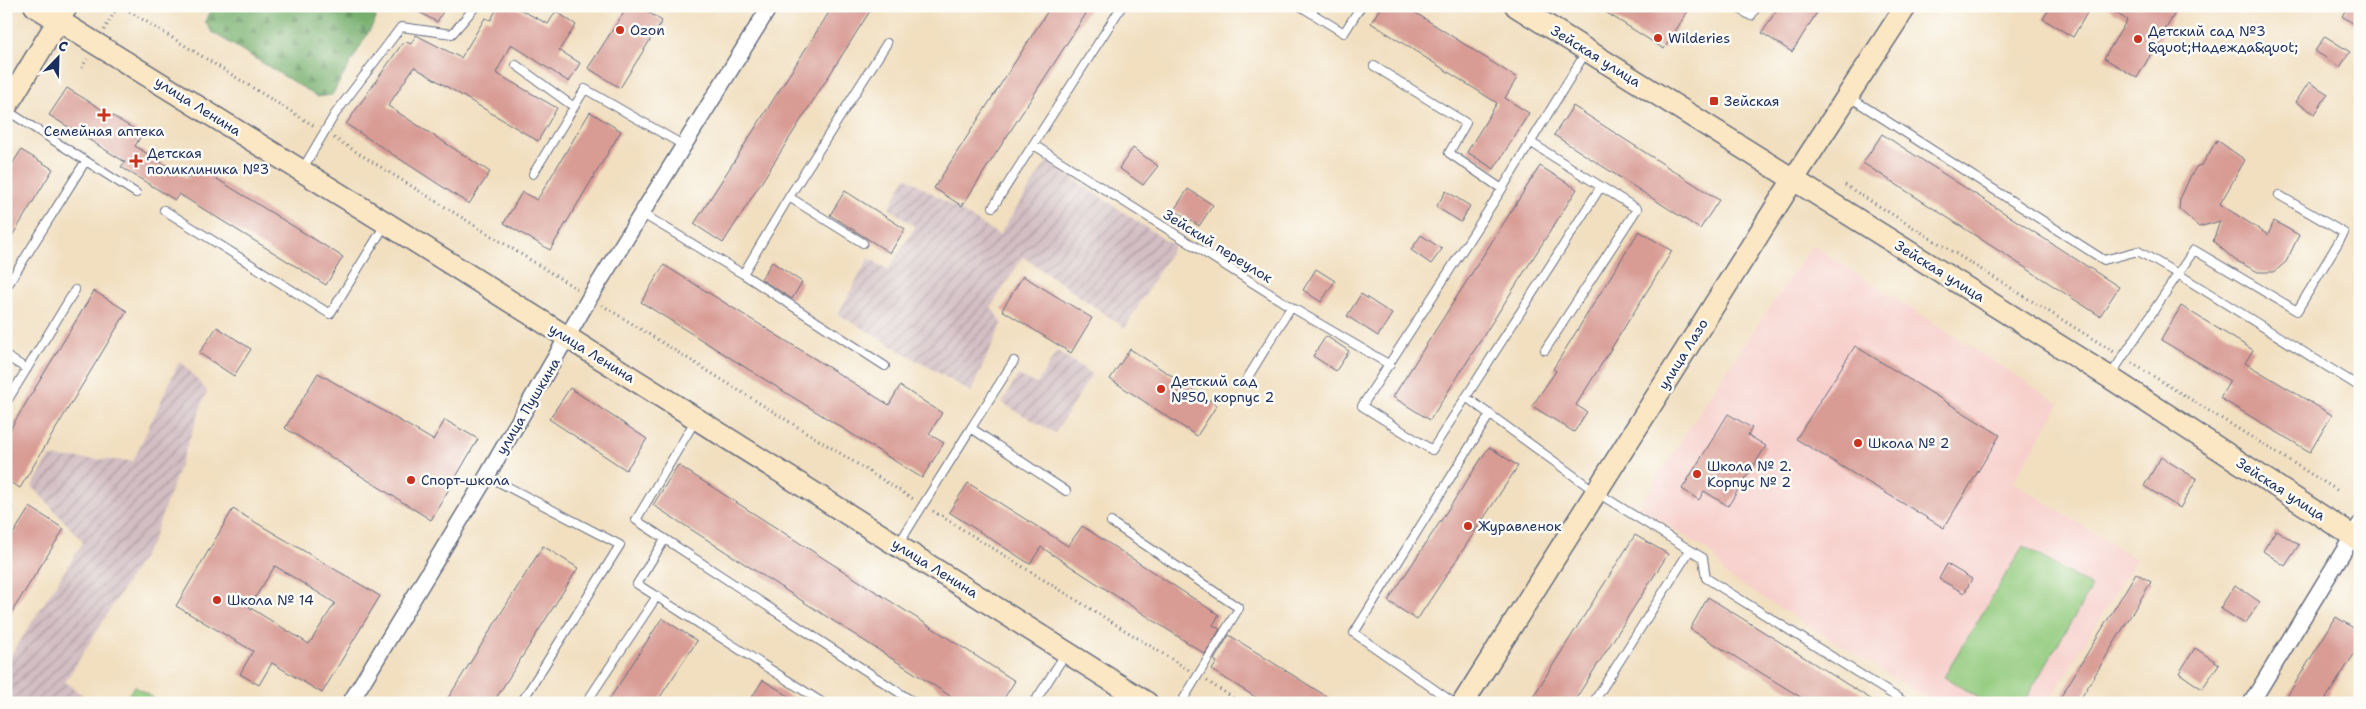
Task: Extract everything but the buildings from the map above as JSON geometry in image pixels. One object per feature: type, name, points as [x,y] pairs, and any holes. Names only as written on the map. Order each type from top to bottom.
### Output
[{"type":"main road","name":"улица Ленина","points":[[35,6],[63,14],[302,170],[1068,651],[1147,703]]},
{"type":"main road","name":"Зейская улица","points":[[1516,6],[2109,376],[2357,534]]},
{"type":"main road","name":"улица Лазо","points":[[1463,703],[1793,180],[1906,6]]},
{"type":"main road","points":[[6,108],[63,14]]},
{"type":"street","name":"улица Пушкина","points":[[350,703],[487,476],[590,297],[770,6]]},
{"type":"street","points":[[2251,703],[2357,534]]},
{"type":"lane","points":[[302,170],[324,132],[402,27],[452,34],[476,6]]},
{"type":"lane","points":[[994,207],[1122,6]]},
{"type":"lane","points":[[1300,6],[1344,33],[1361,6]]},
{"type":"lane","points":[[1735,6],[1751,16],[1757,6]]},
{"type":"lane","points":[[742,274],[887,43]]},
{"type":"lane","points":[[1587,50],[1502,189],[1362,406],[1432,450],[1600,188]]},
{"type":"lane","points":[[516,65],[574,106]]},
{"type":"lane","points":[[1374,66],[1466,122],[1449,154],[1502,189]]},
{"type":"lane","points":[[533,174],[584,89],[683,145]]},
{"type":"lane","points":[[1848,96],[2104,260],[2138,251],[2360,386]]},
{"type":"lane","points":[[6,108],[85,162],[136,193]]},
{"type":"lane","points":[[1530,142],[1600,188],[1637,209],[1545,350]]},
{"type":"lane","name":"Зейский переулок","points":[[1034,145],[1291,307],[1390,365]]},
{"type":"lane","points":[[6,288],[85,162]]},
{"type":"lane","points":[[2109,376],[2194,250],[2297,311],[2344,233],[2279,195]]},
{"type":"lane","points":[[789,197],[863,243]]},
{"type":"lane","points":[[164,210],[330,314],[386,223]]},
{"type":"lane","points":[[641,213],[742,274],[885,366]]},
{"type":"lane","points":[[6,403],[75,290]]},
{"type":"lane","points":[[1245,382],[1291,307]]},
{"type":"lane","points":[[6,356],[27,369]]},
{"type":"lane","points":[[898,545],[922,504],[1014,361]]},
{"type":"lane","points":[[1466,397],[1596,492],[1703,558],[1706,578],[1906,703]]},
{"type":"lane","points":[[1454,703],[1354,633],[1490,414]]},
{"type":"lane","points":[[696,419],[636,520],[915,703]]},
{"type":"lane","points":[[971,428],[1066,491]]},
{"type":"lane","points":[[487,476],[620,545],[521,703]]},
{"type":"lane","points":[[1111,522],[1239,608],[1181,703]]},
{"type":"lane","points":[[665,539],[637,584],[809,699],[822,703]]},
{"type":"lane","points":[[1593,703],[1690,550]]},
{"type":"lane","points":[[586,703],[657,596]]},
{"type":"lane","points":[[1034,703],[1068,651]]},
{"type":"path","points":[[121,6],[1241,703]]},
{"type":"path","points":[[1845,186],[2340,492]]},
{"type":"shaded area","points":[[1047,161],[1174,246],[1125,328],[1023,257],[991,307],[1002,323],[971,392],[838,314],[869,258],[888,270],[915,227],[889,208],[906,177],[999,235]]},
{"type":"shaded area","name":"Школа № 2","points":[[1812,245],[2060,404],[2013,482],[2136,559],[2048,703],[1935,703],[1726,575],[1713,554],[1639,507],[1715,388]]},
{"type":"shaded area","points":[[1057,351],[1092,374],[1055,433],[1002,403],[1018,375],[1037,384]]},
{"type":"shaded area","points":[[180,360],[207,391],[152,542],[65,682],[90,701],[89,703],[6,703],[6,663],[83,542],[32,486],[50,457],[133,461]]},
{"type":"green space","points":[[214,6],[374,6],[376,19],[332,95],[318,97],[212,32],[205,21]]},
{"type":"green space","points":[[2023,546],[2092,587],[2023,703],[1987,703],[1944,677]]},
{"type":"green space","points":[[134,686],[161,703],[124,703]]},
{"type":"place","name":"Ozon","points":[[620,30]]},
{"type":"place","name":"Wilderies","points":[[1658,38]]},
{"type":"place","name":"Детский сад №3 &quot;Надежда&quot;","points":[[2138,39]]},
{"type":"place","name":"Зейская","points":[[1714,101]]},
{"type":"place","name":"Семейная аптека","points":[[104,115]]},
{"type":"place","name":"Детская поликлиника №3","points":[[136,161]]},
{"type":"place","name":"Детский сад №50, корпус 2","points":[[1161,389]]},
{"type":"place","name":"Школа № 2","points":[[1858,443]]},
{"type":"place","name":"Школа № 2. Корпус № 2","points":[[1697,474]]},
{"type":"place","name":"Спорт-школа","points":[[411,480]]},
{"type":"place","name":"Журавленок","points":[[1468,526]]},
{"type":"place","name":"Школа № 14","points":[[217,600]]}]
